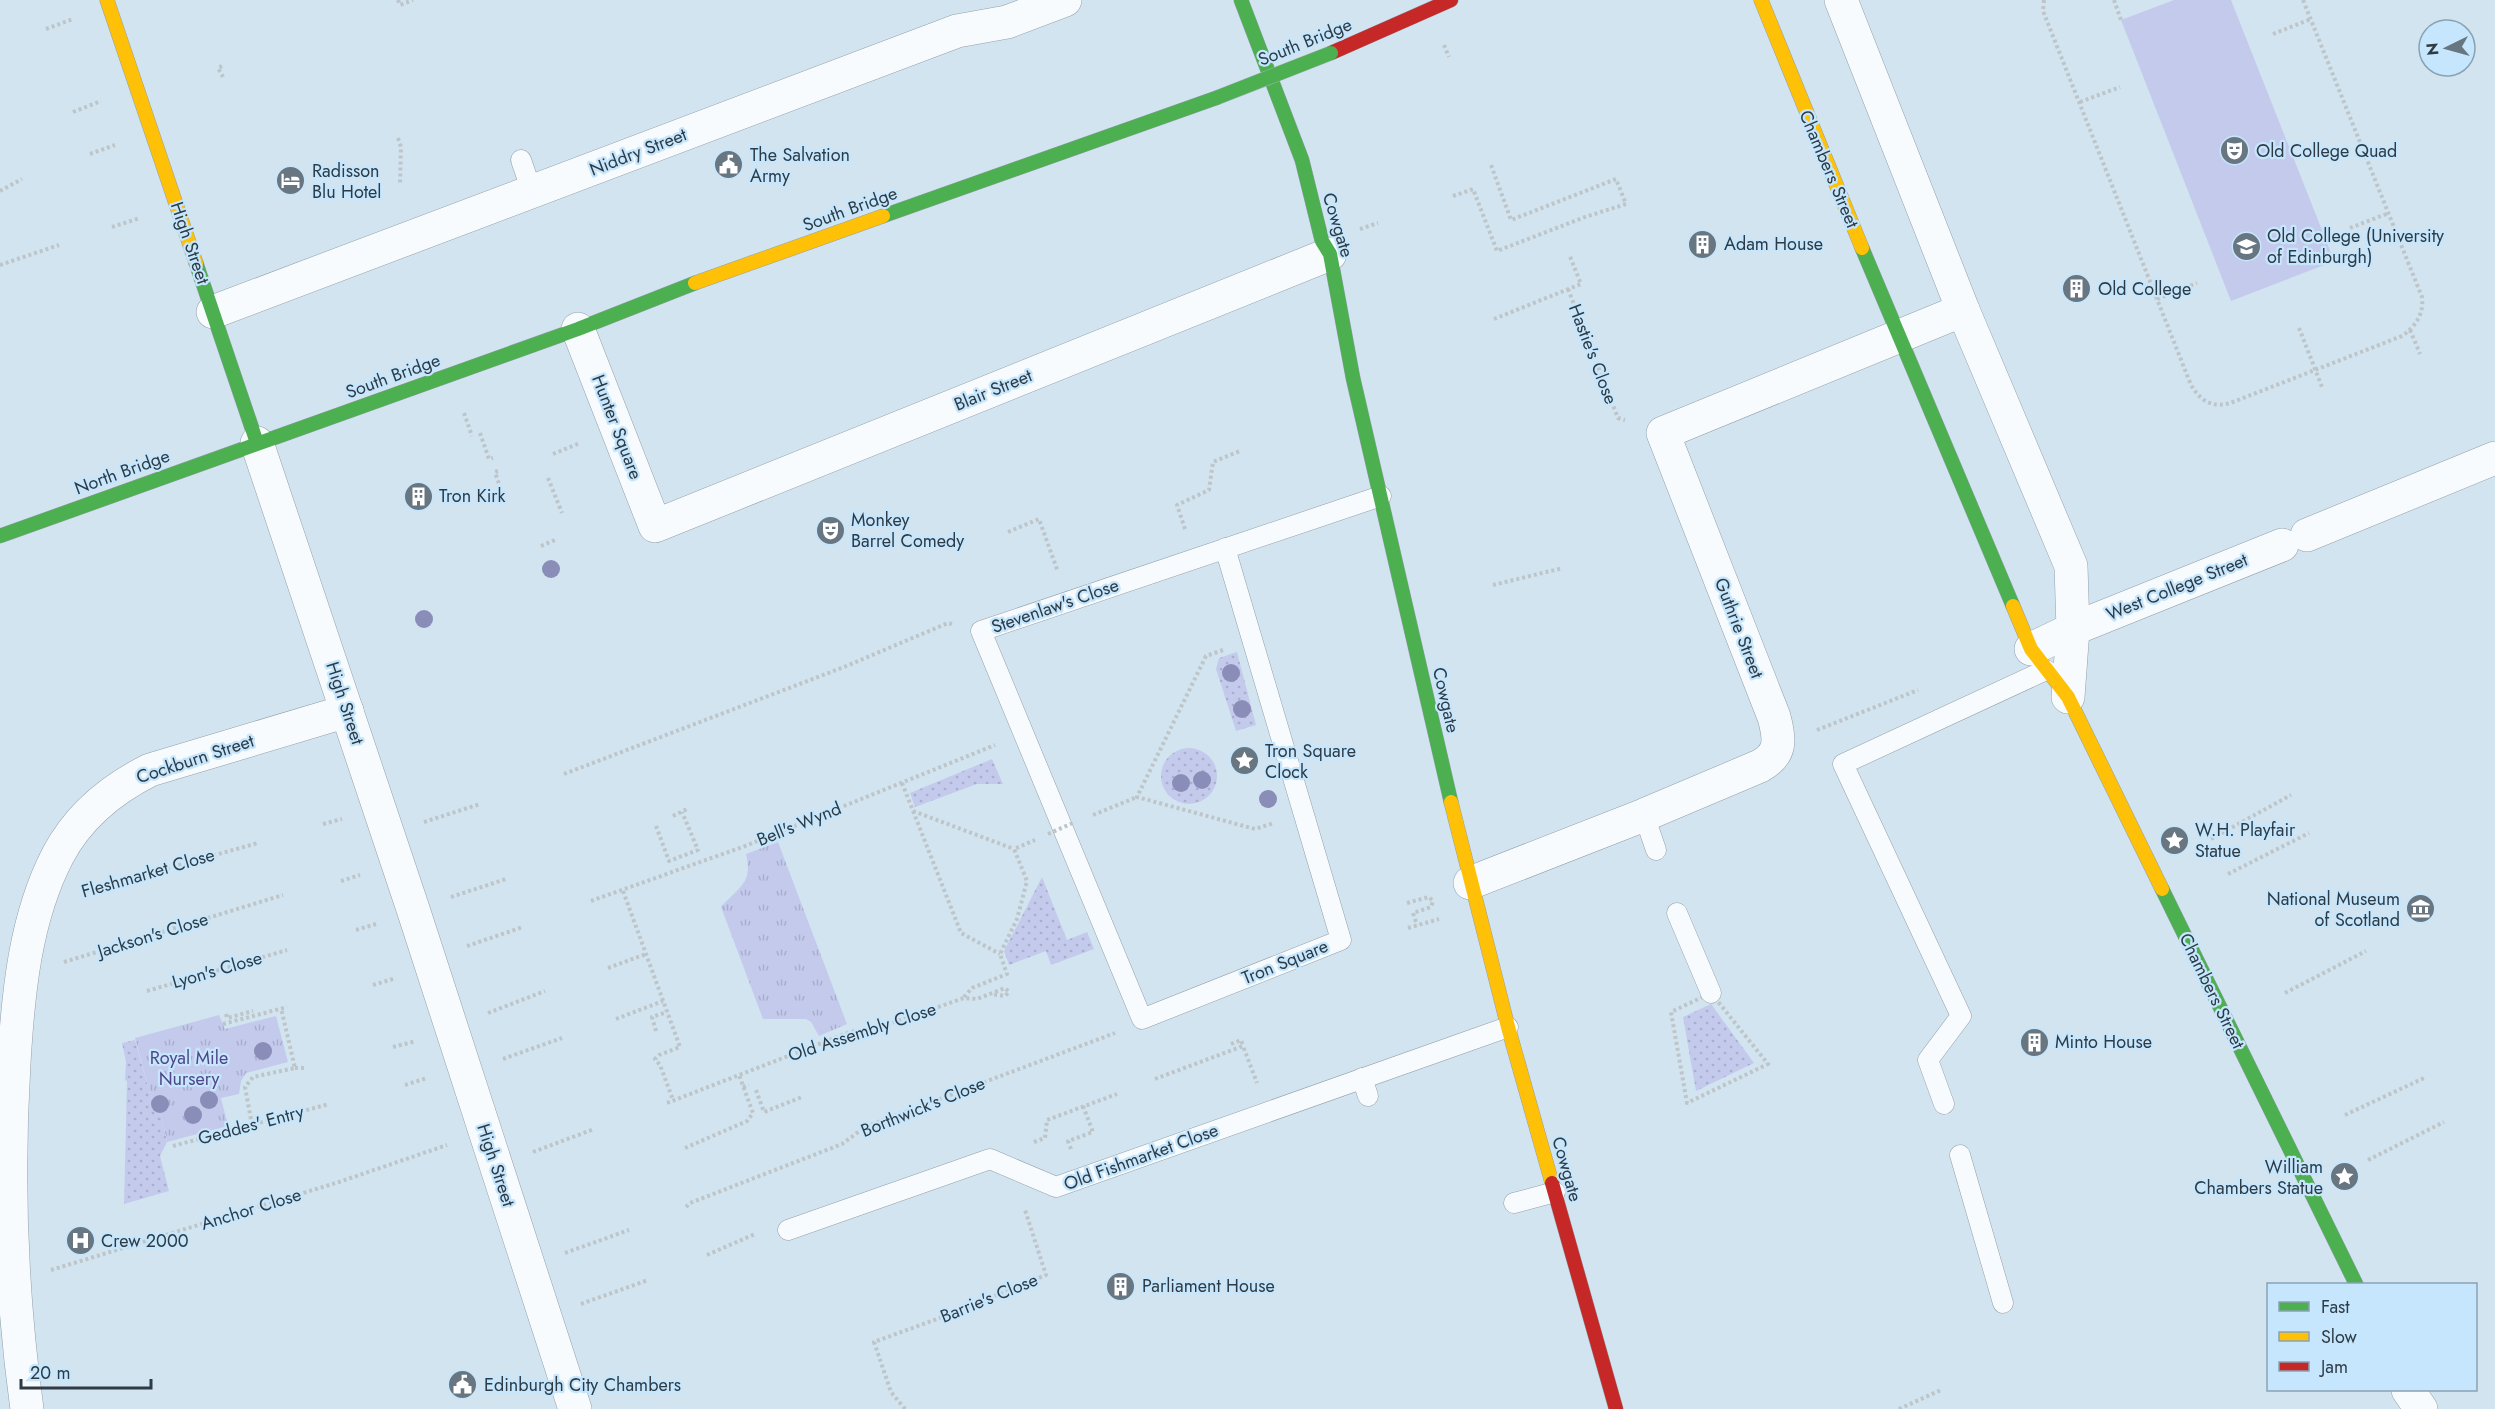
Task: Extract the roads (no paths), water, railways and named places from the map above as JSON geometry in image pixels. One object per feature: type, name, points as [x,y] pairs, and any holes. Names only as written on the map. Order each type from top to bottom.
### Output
[{"type":"street","name":"High Street","points":[[107,0],[413,909],[575,1409]]},
{"type":"street","name":"Niddry Street","points":[[213,312],[957,31],[1007,22],[1065,0]]},
{"type":"street","name":"Cowgate","points":[[1241,0],[1302,160],[1322,241],[1330,254],[1353,378],[1470,883],[1508,1027],[1616,1409]]},
{"type":"street","name":"South Bridge","points":[[257,443],[578,329],[676,290],[1216,98],[1331,53],[1451,0]]},
{"type":"street","name":"Chambers Street","points":[[1761,0],[1813,132],[2038,659],[2068,697],[2356,1283]]},
{"type":"street","points":[[1841,0],[1963,310],[2071,566],[2073,629],[2068,697]]},
{"type":"street","name":"Blair Street","points":[[655,526],[1330,254]]},
{"type":"street","points":[[1900,336],[1963,310]]},
{"type":"street","name":"Hunter Square","points":[[578,329],[655,526]]},
{"type":"street","name":"Guthrie Street","points":[[1644,815],[1768,762],[1780,745],[1774,717],[1663,433],[1900,336]]},
{"type":"street","name":"North Bridge","points":[[0,536],[257,443]]},
{"type":"street","name":"West College Street","points":[[2073,629],[2495,458]]},
{"type":"street","points":[[2038,659],[2073,629]]},
{"type":"street","name":"Cockburn Street","points":[[27,1409],[12,1278],[12,1105],[16,1031],[27,947],[39,903],[57,856],[67,839],[104,799],[128,781],[150,770],[347,711]]},
{"type":"street","points":[[1470,883],[1644,815]]},
{"type":"street","points":[[2409,1391],[2421,1409]]},
{"type":"lane","points":[[521,160],[532,192]]},
{"type":"lane","name":"Stevenlaw's Close","points":[[981,632],[1381,496]]},
{"type":"lane","name":"Tron Square","points":[[981,632],[1142,1019],[1341,940],[1225,548]]},
{"type":"lane","points":[[1944,1104],[1928,1060],[1961,1016],[1843,764],[2038,659]]},
{"type":"lane","points":[[1644,815],[1656,850]]},
{"type":"lane","points":[[1677,913],[1711,993]]},
{"type":"lane","name":"Old Fishmarket Close","points":[[788,1230],[990,1159],[1056,1187],[1365,1087],[1508,1027]]},
{"type":"lane","points":[[1960,1155],[2002,1303]]},
{"type":"lane","points":[[1515,1203],[1555,1192]]},
{"type":"place","name":"Old College Quad","points":[[2235,151]]},
{"type":"place","name":"The Salvation Army","points":[[729,165]]},
{"type":"place","name":"Radisson Blu Hotel","points":[[291,181]]},
{"type":"place","name":"Adam House","points":[[1703,244]]},
{"type":"place","name":"Old College (University of Edinburgh)","points":[[2246,246]]},
{"type":"place","name":"Old College","points":[[2077,289]]},
{"type":"place","name":"Tron Kirk","points":[[418,496]]},
{"type":"place","name":"Monkey Barrel Comedy","points":[[830,530]]},
{"type":"place","name":"Tron Square Clock","points":[[1244,761]]},
{"type":"place","name":"W.H. Playfair Statue","points":[[2174,840]]},
{"type":"place","name":"National Museum of Scotland","points":[[2421,909]]},
{"type":"place","name":"Minto House","points":[[2034,1042]]},
{"type":"place","name":"William Chambers Statue","points":[[2344,1177]]},
{"type":"place","name":"Crew 2000","points":[[80,1241]]},
{"type":"place","name":"Parliament House","points":[[1121,1286]]},
{"type":"place","name":"Edinburgh City Chambers","points":[[463,1385]]},
{"type":"park label","name":"Royal Mile Nursery","points":[[189,1068]]}]
